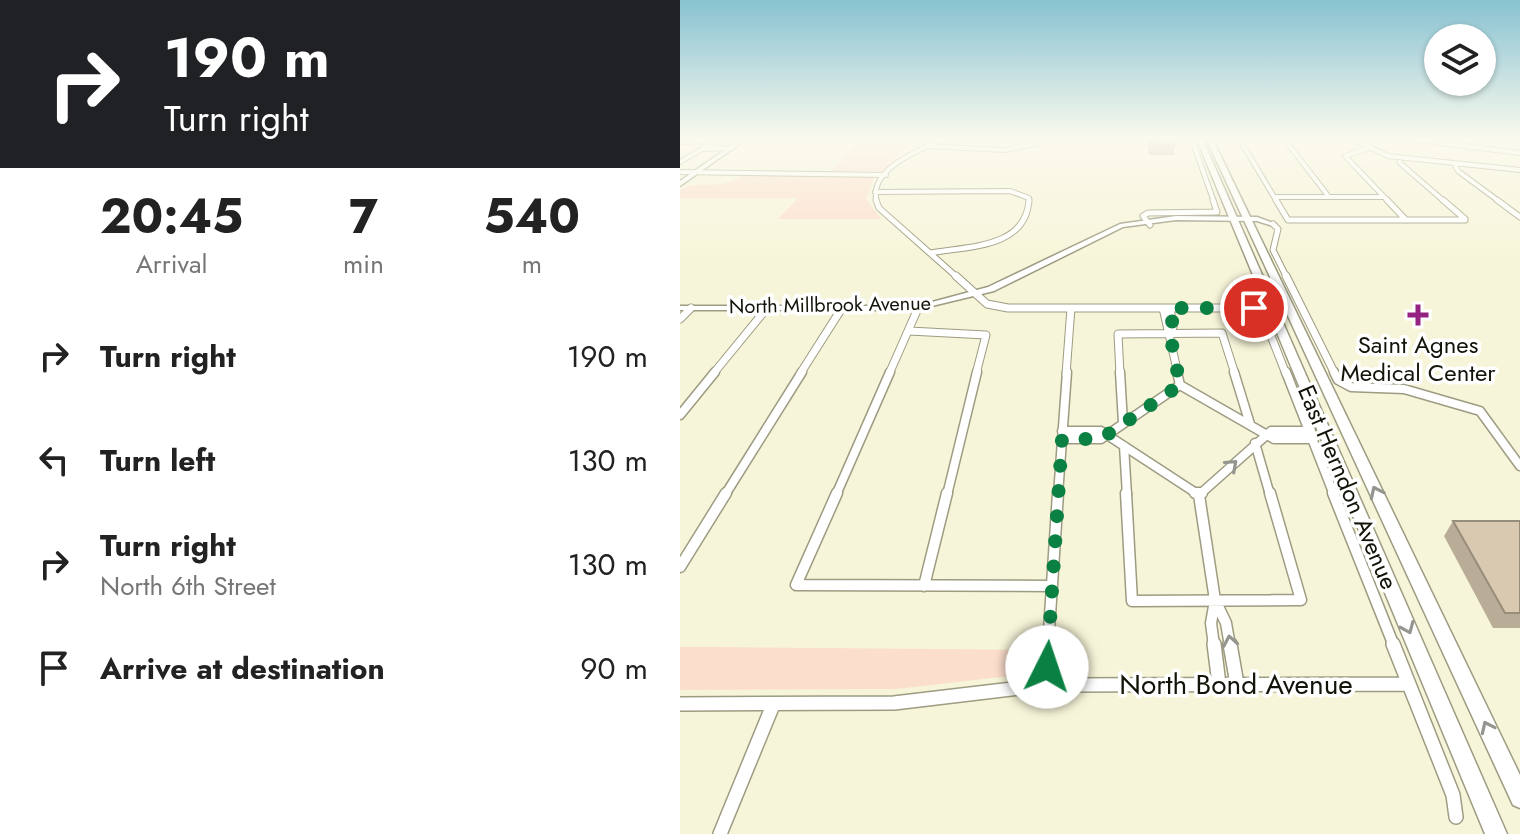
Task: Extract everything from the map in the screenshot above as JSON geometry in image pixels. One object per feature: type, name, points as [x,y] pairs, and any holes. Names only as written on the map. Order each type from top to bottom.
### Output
[{"type":"main road","name":"East Herndon Avenue","points":[[1219,179],[1520,798]]},
{"type":"main road","name":"East Herndon Avenue","points":[[1225,179],[1496,834]]},
{"type":"street","points":[[883,179],[875,192],[879,208],[987,304],[1000,307],[1257,309],[1262,313],[1313,435],[1453,795],[1456,817]]},
{"type":"street","points":[[1148,223],[1143,216],[1148,213],[1217,212],[1206,179]]},
{"type":"street","points":[[1264,179],[1288,220],[1465,220],[1418,179]]},
{"type":"street","points":[[1315,179],[1329,197]]},
{"type":"street","points":[[1367,179],[1406,220]]},
{"type":"street","points":[[1469,179],[1520,217]]},
{"type":"street","points":[[875,192],[1010,191],[1030,200],[1027,220],[1016,233],[993,241],[930,253]]},
{"type":"street","points":[[1275,197],[1384,197]]},
{"type":"street","name":"North Millbrook Avenue","points":[[680,308],[919,306],[975,294],[1108,231],[1148,223],[1240,220],[1273,224]]},
{"type":"street","points":[[1273,224],[1278,229],[1273,250],[1338,380],[1345,385],[1399,388],[1480,411],[1520,466]]},
{"type":"street","points":[[919,306],[796,585],[1052,586]]},
{"type":"street","points":[[680,319],[691,308]]},
{"type":"street","points":[[680,415],[767,308]]},
{"type":"street","points":[[680,567],[842,308]]},
{"type":"street","points":[[1045,685],[1071,308]]},
{"type":"street","points":[[1167,308],[1180,385],[1274,439],[1313,435]]},
{"type":"street","points":[[909,331],[986,335],[924,586]]},
{"type":"street","points":[[1123,423],[1118,334],[1222,333],[1250,424]]},
{"type":"street","points":[[1062,435],[1101,439],[1180,385]]},
{"type":"street","points":[[1107,435],[1199,495],[1215,600],[1226,623],[1237,684]]},
{"type":"street","points":[[1199,495],[1265,435]]},
{"type":"street","points":[[1124,446],[1132,601],[1301,600],[1255,443]]},
{"type":"street","points":[[1215,600],[1211,623],[1219,684]]},
{"type":"street","name":"North Bond Avenue","points":[[680,704],[894,703],[1045,685],[1409,684]]},
{"type":"street","points":[[720,834],[773,705]]},
{"type":"shaded area","points":[[873,179],[866,199],[881,219],[778,219],[798,198],[680,198],[680,190],[687,186],[735,180]]},
{"type":"shaded area","points":[[680,647],[1035,650],[1035,666],[1026,674],[897,689],[680,690]]},
{"type":"building","points":[[1453,521],[1520,521],[1520,613],[1505,613]]},
{"type":"place","name":"Saint Agnes Medical Center","points":[[1418,315]]},
{"type":"route","points":[[1047,667],[1062,439],[1101,439],[1180,385],[1170,334],[1173,327],[1170,308],[1254,308]]}]
